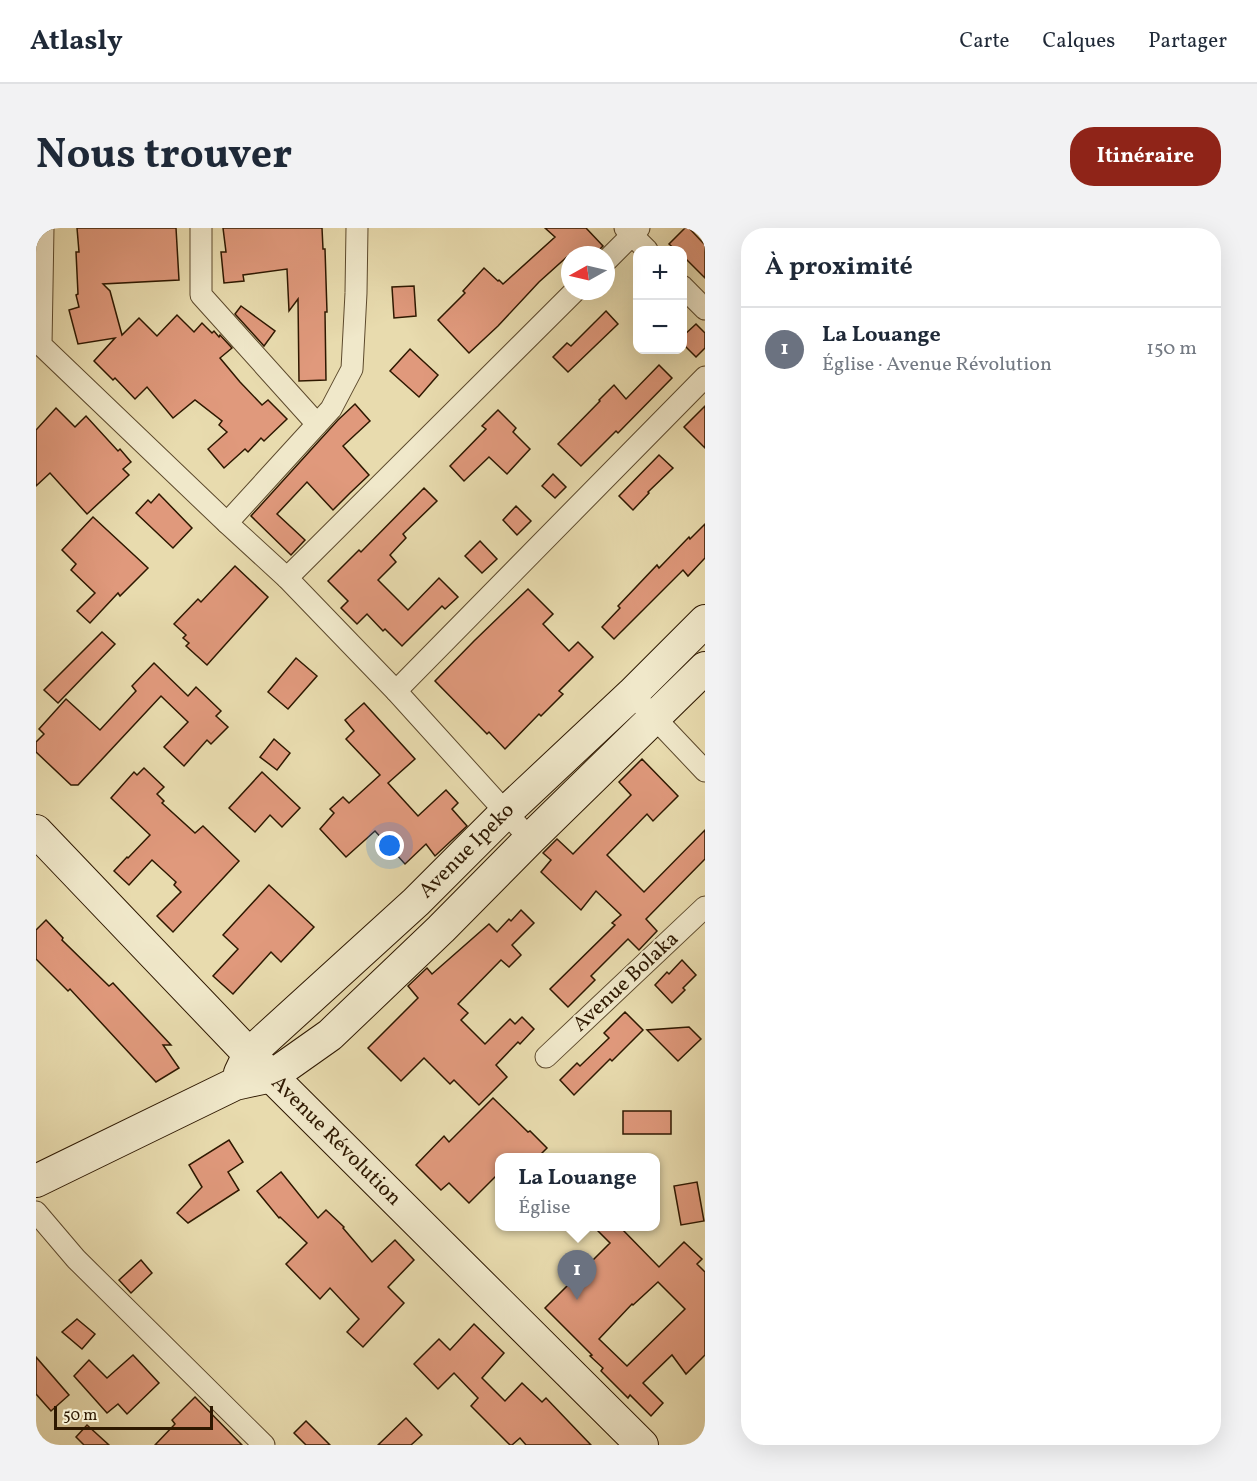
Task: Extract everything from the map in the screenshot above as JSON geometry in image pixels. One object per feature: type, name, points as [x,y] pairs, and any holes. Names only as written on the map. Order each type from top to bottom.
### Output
[{"type":"street","points":[[43,228],[39,347],[287,578],[396,691],[530,839]]},
{"type":"street","points":[[201,228],[201,296],[317,424]]},
{"type":"street","points":[[227,523],[331,409],[352,369],[357,228]]},
{"type":"street","points":[[615,250],[632,230],[644,246]]},
{"type":"street","points":[[687,291],[705,309]]},
{"type":"street","points":[[287,578],[566,300]]},
{"type":"street","points":[[396,691],[705,377]]},
{"type":"street","name":"Avenue Ipeko","points":[[235,1084],[249,1054],[416,902],[705,621]]},
{"type":"street","name":"Avenue Ipeko","points":[[36,1181],[235,1084],[272,1076],[330,1035],[441,929],[705,668]]},
{"type":"street","points":[[632,694],[705,771]]},
{"type":"street","name":"Avenue Révolution","points":[[36,831],[249,1054],[641,1444]]},
{"type":"street","points":[[416,902],[441,929]]},
{"type":"street","name":"Avenue Bolaka","points":[[546,1057],[705,906]]},
{"type":"street","points":[[36,1212],[76,1259],[264,1445]]},
{"type":"building","points":[[77,228],[176,228],[179,280],[103,284],[110,291],[122,335],[139,318],[157,336],[177,315],[194,332],[202,323],[212,333],[214,331],[219,337],[220,335],[232,348],[220,358],[240,382],[262,405],[268,400],[287,419],[264,441],[261,438],[248,452],[245,449],[224,468],[208,449],[227,432],[219,425],[222,421],[195,400],[173,418],[147,387],[135,399],[115,378],[113,380],[94,361],[115,338],[78,344],[69,310],[79,307],[76,295],[78,294],[76,252],[79,252]]},
{"type":"building","points":[[223,228],[322,228],[327,312],[325,312],[326,380],[299,381],[298,299],[289,311],[287,269],[243,275],[244,281],[224,283],[221,252],[226,252]]},
{"type":"building","points":[[545,228],[586,228],[603,246],[561,246],[561,262],[469,353],[438,320],[465,293],[463,291],[484,268],[503,284],[555,237]]},
{"type":"building","points":[[685,228],[689,228],[705,245],[705,278],[687,260],[687,246],[669,244]]},
{"type":"building","points":[[414,286],[416,316],[394,318],[392,287]]},
{"type":"building","points":[[241,306],[275,331],[264,346],[235,314]]},
{"type":"building","points":[[606,311],[618,324],[568,372],[553,357],[567,343],[571,346]]},
{"type":"building","points":[[696,324],[705,333],[705,348],[696,357],[687,348],[687,332]]},
{"type":"building","points":[[410,349],[438,375],[419,397],[390,371]]},
{"type":"building","points":[[659,365],[672,378],[618,433],[616,431],[581,466],[558,444],[614,385],[626,399]]},
{"type":"building","points":[[355,404],[370,421],[343,446],[369,475],[333,510],[307,482],[277,514],[305,540],[291,555],[251,516]]},
{"type":"building","points":[[705,406],[705,448],[684,427]]},
{"type":"building","points":[[56,408],[75,427],[86,416],[131,462],[123,469],[129,475],[87,514],[50,473],[36,486],[36,430]]},
{"type":"building","points":[[498,410],[516,428],[513,432],[530,449],[507,474],[489,457],[464,481],[450,466],[486,429],[482,426]]},
{"type":"building","points":[[659,455],[673,468],[633,510],[619,496]]},
{"type":"building","points":[[553,474],[566,487],[555,498],[542,486]]},
{"type":"building","points":[[424,488],[437,501],[403,534],[406,538],[390,555],[396,562],[378,580],[408,610],[439,578],[458,597],[445,609],[442,606],[402,646],[367,614],[357,624],[341,608],[348,601],[328,581],[359,550],[361,552]]},
{"type":"building","points":[[159,494],[192,528],[173,548],[136,513],[148,500],[151,503]]},
{"type":"building","points":[[516,506],[531,521],[517,535],[503,520]]},
{"type":"building","points":[[93,517],[148,568],[120,596],[118,593],[90,623],[77,611],[95,593],[71,570],[76,564],[62,550]]},
{"type":"building","points":[[705,524],[705,558],[688,576],[683,570],[614,639],[602,627],[620,608],[618,606],[657,565],[659,568]]},
{"type":"building","points":[[480,541],[497,559],[482,573],[465,556]]},
{"type":"building","points":[[235,566],[268,597],[207,665],[186,646],[189,643],[183,638],[186,635],[174,624],[198,599],[201,602]]},
{"type":"building","points":[[528,589],[553,614],[543,624],[569,651],[578,642],[593,657],[559,691],[563,694],[541,716],[539,714],[505,749],[435,681]]},
{"type":"building","points":[[102,632],[115,644],[58,703],[44,690]]},
{"type":"building","points":[[296,658],[317,676],[288,709],[268,692]]},
{"type":"building","points":[[154,663],[188,696],[196,687],[221,711],[216,716],[228,727],[211,744],[207,740],[184,766],[164,747],[188,722],[161,696],[78,785],[71,785],[36,752],[36,742],[44,734],[39,729],[66,699],[100,730],[136,691],[132,686]]},
{"type":"building","points":[[364,703],[415,759],[388,783],[418,816],[446,790],[458,803],[452,809],[467,826],[435,856],[426,844],[405,864],[375,831],[346,857],[320,829],[334,813],[330,809],[343,797],[349,803],[380,775],[346,739],[354,731],[345,720]]},
{"type":"building","points":[[274,739],[290,753],[277,770],[260,757]]},
{"type":"building","points":[[642,759],[678,796],[653,821],[647,814],[607,855],[644,892],[705,830],[705,859],[646,919],[657,931],[639,950],[628,939],[591,976],[595,980],[568,1007],[550,989],[615,925],[612,923],[621,915],[596,891],[581,910],[541,872],[551,860],[543,853],[557,839],[573,854],[631,795],[619,782]]},
{"type":"building","points":[[144,768],[164,787],[157,794],[164,801],[162,803],[195,833],[203,826],[239,861],[173,932],[157,916],[181,892],[174,885],[176,882],[152,860],[129,885],[114,871],[150,835],[111,798],[134,772],[137,775]]},
{"type":"building","points":[[262,772],[300,808],[282,827],[270,815],[255,832],[229,808]]},
{"type":"building","points":[[269,885],[314,927],[281,962],[271,952],[233,994],[213,976],[238,949],[223,935]]},
{"type":"building","points":[[521,910],[534,923],[512,945],[521,955],[509,967],[501,960],[458,1004],[468,1013],[461,1020],[485,1044],[510,1019],[515,1024],[522,1017],[534,1029],[496,1065],[507,1077],[479,1105],[454,1080],[450,1084],[424,1058],[401,1081],[368,1048],[418,998],[408,986],[427,968],[432,974],[489,924],[497,932]]},
{"type":"building","points":[[46,920],[63,938],[62,940],[109,986],[113,983],[171,1045],[163,1045],[179,1068],[156,1082],[70,989],[68,991],[36,959],[36,930]]},
{"type":"building","points":[[682,960],[696,975],[672,1003],[655,985]]},
{"type":"building","points":[[625,1012],[643,1030],[574,1095],[560,1080],[577,1063],[580,1066],[609,1038],[604,1033]]},
{"type":"building","points":[[689,1027],[701,1039],[678,1061],[647,1030]]},
{"type":"building","points":[[493,1098],[547,1148],[542,1153],[495,1153],[495,1177],[469,1203],[449,1183],[441,1190],[416,1165],[444,1136],[449,1142]]},
{"type":"building","points":[[623,1111],[671,1111],[671,1134],[623,1134]]},
{"type":"building","points":[[229,1140],[243,1162],[228,1172],[239,1190],[188,1223],[177,1213],[202,1187],[189,1165]]},
{"type":"building","points":[[281,1172],[318,1218],[326,1210],[344,1227],[372,1262],[395,1240],[414,1260],[388,1287],[404,1303],[363,1347],[347,1332],[359,1319],[330,1288],[320,1299],[286,1264],[307,1243],[279,1218],[257,1191]]},
{"type":"building","points":[[697,1182],[704,1221],[681,1225],[674,1186]]},
{"type":"building","points":[[598,1231],[624,1231],[659,1267],[684,1242],[702,1259],[697,1264],[705,1272],[705,1355],[686,1374],[672,1355],[643,1383],[663,1403],[651,1416],[630,1395],[628,1398],[601,1371],[603,1368],[590,1356],[592,1355],[545,1308],[610,1243]],"holes":[[[658,1282],[685,1309],[627,1366],[599,1339],[632,1304]]]},
{"type":"building","points":[[141,1260],[152,1273],[131,1293],[119,1280]]},
{"type":"building","points":[[77,1319],[95,1334],[82,1349],[62,1332]]},
{"type":"building","points":[[474,1324],[504,1353],[482,1378],[505,1401],[522,1383],[542,1402],[546,1398],[591,1445],[526,1445],[520,1438],[510,1445],[471,1406],[478,1398],[454,1373],[438,1389],[414,1364],[439,1339],[450,1350]]},
{"type":"building","points":[[133,1355],[159,1383],[127,1414],[118,1404],[107,1413],[74,1376],[89,1360],[107,1378]]},
{"type":"building","points":[[36,1357],[69,1395],[51,1411],[36,1394]]},
{"type":"building","points":[[195,1397],[242,1445],[155,1445],[175,1424],[172,1420]]},
{"type":"building","points":[[406,1418],[422,1435],[411,1445],[378,1445]]},
{"type":"building","points":[[306,1421],[330,1445],[306,1445],[294,1433]]},
{"type":"building","points":[[87,1425],[109,1445],[84,1445],[76,1437]]},
{"type":"place","name":"La Louange","points":[[577,1300]]}]
